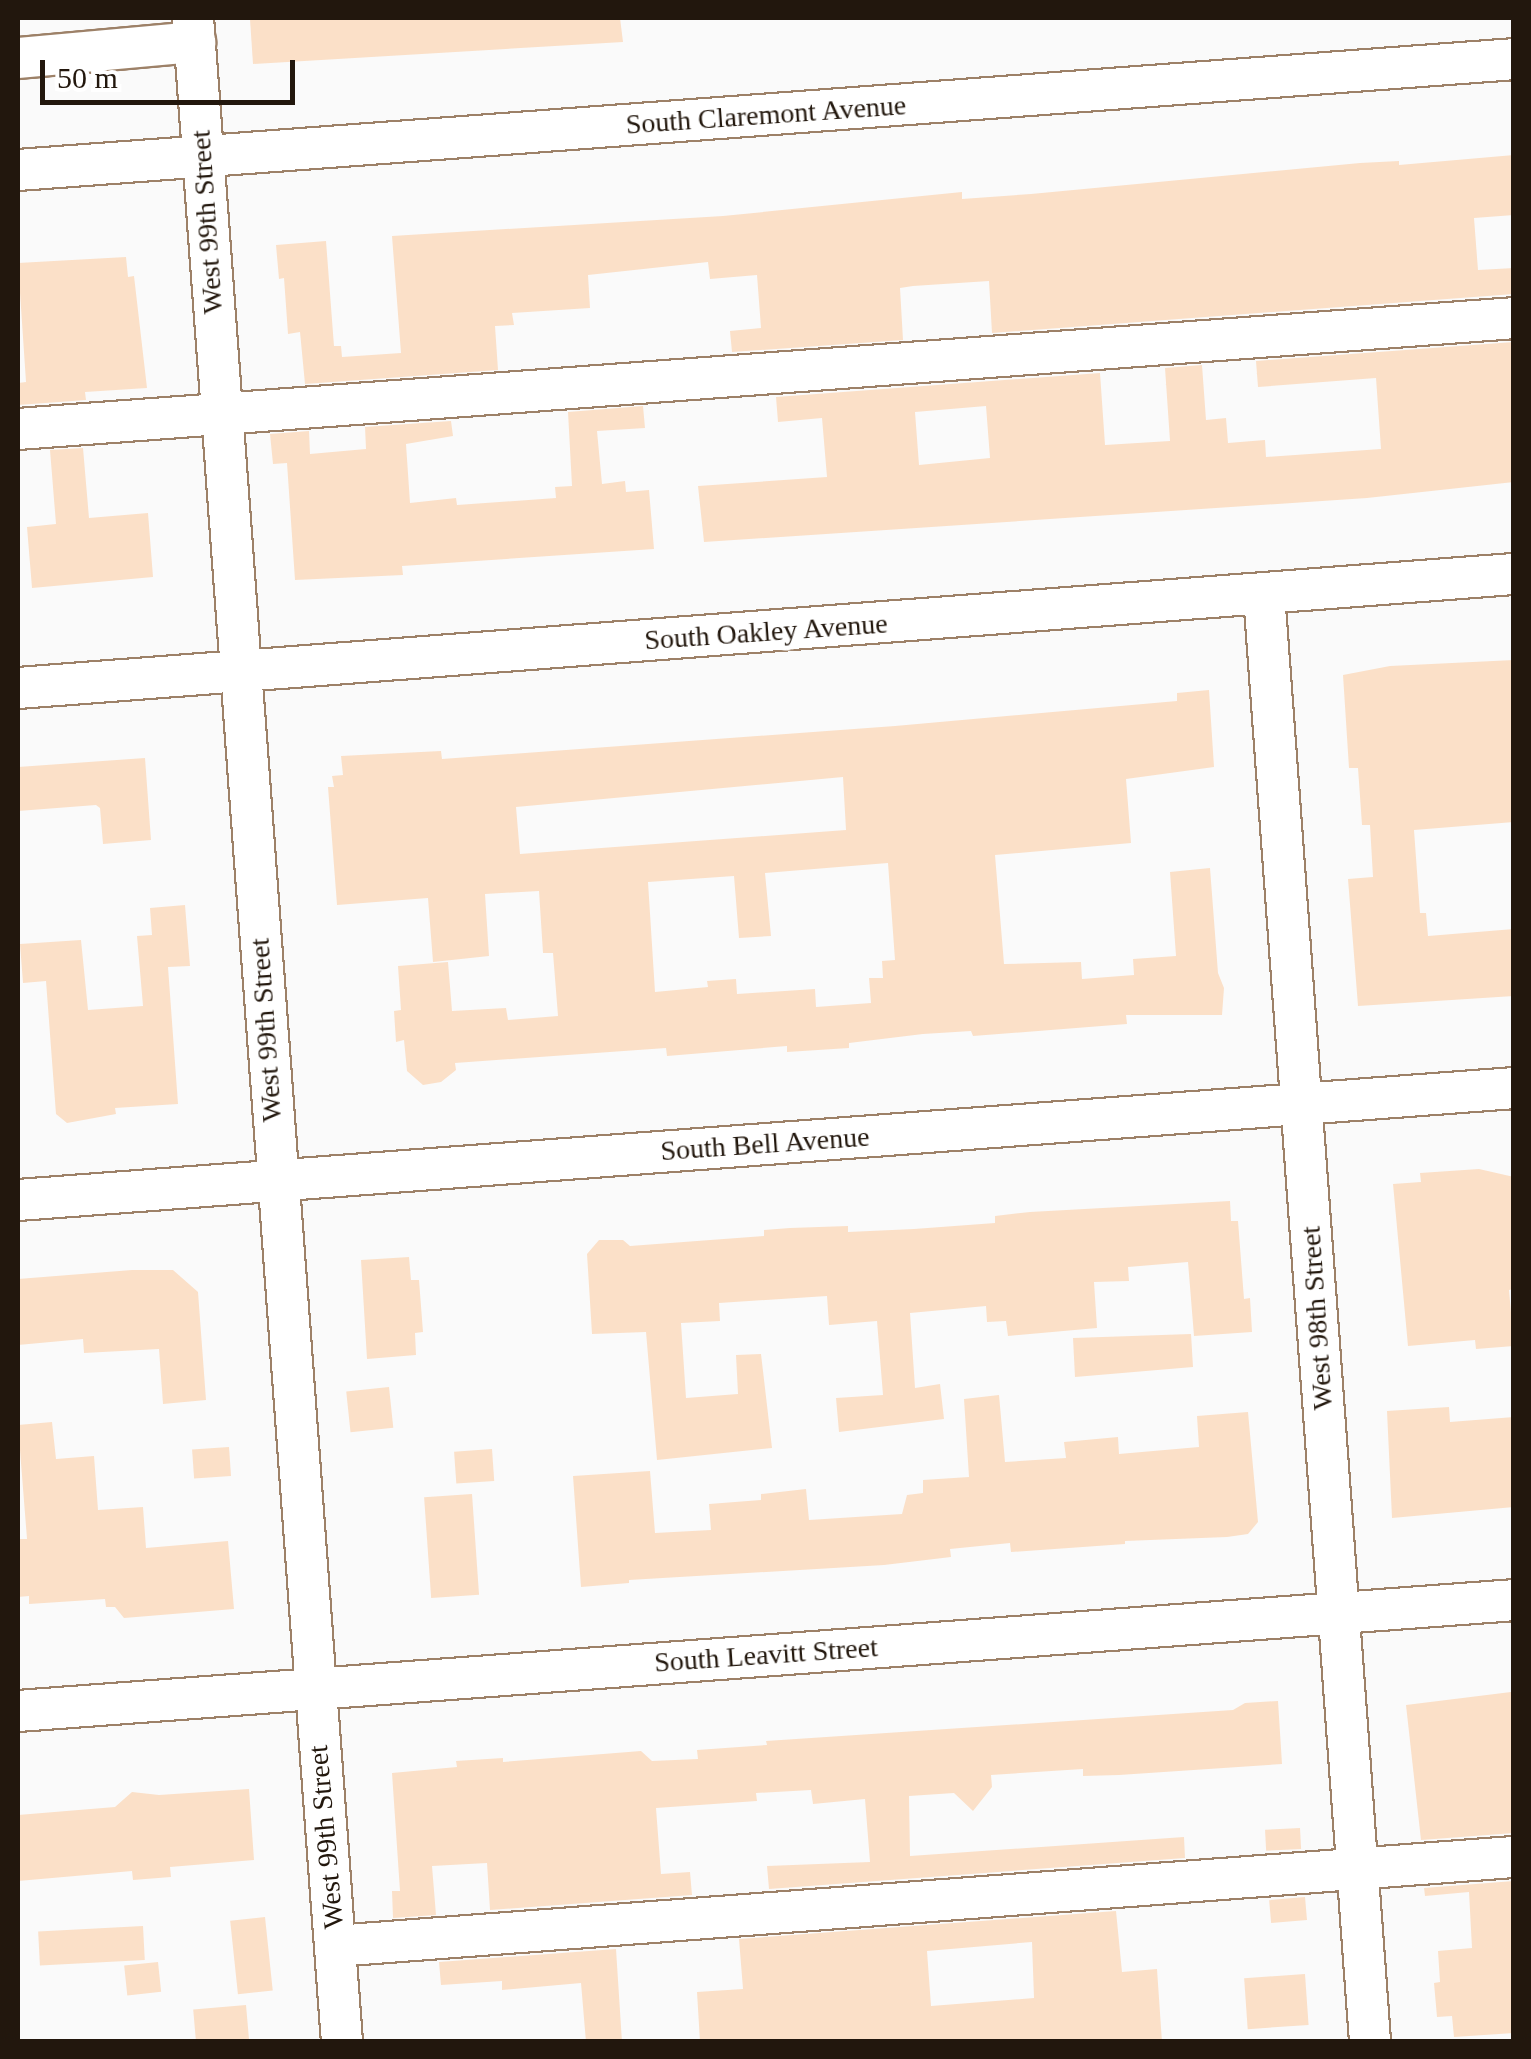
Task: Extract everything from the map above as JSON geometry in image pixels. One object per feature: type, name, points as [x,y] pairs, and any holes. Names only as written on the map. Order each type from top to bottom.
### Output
[{"type":"street","points":[[18,58],[194,30]]},
{"type":"street","name":"West 99th Street","points":[[194,30],[342,2042]]},
{"type":"street","name":"South Claremont Avenue","points":[[18,170],[1514,59]]},
{"type":"street","points":[[18,429],[1514,318]]},
{"type":"street","name":"South Oakley Avenue","points":[[18,688],[1514,574]]},
{"type":"street","name":"West 98th Street","points":[[1264,594],[1370,2042]]},
{"type":"street","name":"South Bell Avenue","points":[[18,1200],[1514,1088]]},
{"type":"street","name":"South Leavitt Street","points":[[18,1711],[1514,1600]]},
{"type":"street","points":[[335,1946],[1514,1857]]},
{"type":"building","points":[[620,18],[623,42],[253,64],[250,19]]},
{"type":"building","points":[[1514,155],[1514,215],[1474,218],[1478,270],[1514,268],[1514,294],[992,333],[989,281],[913,286],[900,288],[903,340],[732,352],[730,331],[761,328],[757,275],[710,279],[708,262],[588,275],[590,308],[512,313],[514,325],[495,326],[498,370],[305,384],[300,332],[288,334],[284,278],[279,279],[276,245],[326,241],[334,346],[341,346],[342,357],[401,353],[392,236],[723,216],[962,192],[962,199],[1360,163],[1399,161],[1399,165]]},
{"type":"building","points":[[126,257],[128,277],[134,276],[147,388],[85,392],[86,400],[18,405],[18,383],[26,382],[18,263]]},
{"type":"building","points":[[1514,342],[1514,482],[1367,498],[704,542],[698,486],[827,477],[822,418],[778,422],[776,397],[1100,373],[1105,445],[1170,441],[1165,368],[1202,365],[1206,420],[1226,418],[1228,443],[1265,440],[1266,457],[1381,449],[1376,378],[1258,387],[1256,361]],"holes":[[[986,406],[990,458],[919,465],[915,412]]]},
{"type":"building","points":[[643,406],[645,428],[597,431],[602,484],[625,481],[626,492],[649,490],[654,549],[402,566],[403,575],[295,580],[287,463],[273,464],[270,434],[309,431],[310,454],[366,449],[365,427],[451,421],[453,436],[406,444],[410,503],[456,498],[457,505],[556,498],[555,487],[572,486],[568,412]]},
{"type":"building","points":[[83,448],[89,518],[148,513],[153,577],[32,588],[27,527],[56,524],[50,450]]},
{"type":"building","points":[[1514,660],[1514,822],[1414,830],[1420,913],[1426,913],[1428,936],[1514,929],[1514,996],[1358,1006],[1348,879],[1373,877],[1370,825],[1362,825],[1358,768],[1349,768],[1343,675],[1390,666]]},
{"type":"building","points":[[1209,690],[1214,767],[1126,779],[1131,843],[995,855],[1004,964],[1081,962],[1082,979],[1134,975],[1133,959],[1176,956],[1170,872],[1210,868],[1218,973],[1224,988],[1222,1015],[1126,1015],[1127,1024],[973,1036],[971,1031],[923,1034],[849,1043],[849,1048],[787,1052],[787,1046],[667,1056],[666,1048],[455,1063],[456,1070],[441,1082],[423,1085],[407,1071],[404,1040],[396,1042],[394,1011],[401,1010],[398,966],[448,962],[452,1011],[506,1008],[508,1020],[558,1016],[553,953],[543,953],[539,891],[485,894],[489,956],[433,962],[428,898],[337,905],[328,787],[334,787],[332,776],[343,775],[341,756],[441,751],[442,759],[895,726],[1177,701],[1177,693]],"holes":[[[843,777],[846,830],[520,854],[516,807]],[[888,863],[895,960],[882,961],[883,978],[869,978],[871,1003],[816,1007],[815,989],[737,994],[736,979],[707,981],[708,987],[655,992],[648,882],[734,876],[739,938],[771,936],[765,873]]]},
{"type":"building","points":[[145,758],[151,840],[103,844],[100,808],[96,805],[18,811],[18,767]]},
{"type":"building","points":[[185,905],[190,966],[168,967],[178,1104],[115,1108],[116,1114],[67,1123],[56,1114],[46,981],[23,983],[20,944],[81,940],[88,1010],[143,1006],[137,936],[152,935],[150,908]]},
{"type":"building","points":[[1479,1169],[1514,1177],[1514,1289],[1509,1290],[1514,1346],[1476,1349],[1475,1340],[1408,1346],[1393,1184],[1421,1182],[1420,1173]]},
{"type":"building","points":[[1230,1201],[1231,1221],[1238,1221],[1244,1299],[1250,1298],[1252,1332],[1194,1336],[1188,1262],[1128,1267],[1129,1281],[1094,1282],[1097,1328],[1008,1336],[1006,1321],[987,1322],[986,1306],[910,1313],[915,1388],[940,1384],[944,1419],[839,1432],[836,1398],[883,1395],[877,1321],[829,1325],[827,1296],[719,1303],[720,1321],[681,1323],[686,1398],[738,1394],[736,1355],[761,1354],[772,1448],[657,1460],[646,1332],[592,1334],[587,1254],[599,1240],[623,1240],[630,1246],[764,1236],[764,1230],[790,1228],[848,1226],[848,1232],[914,1229],[995,1223],[995,1216],[1030,1212]]},
{"type":"building","points":[[409,1257],[411,1280],[419,1280],[423,1332],[415,1333],[416,1355],[367,1359],[361,1260]]},
{"type":"building","points":[[173,1270],[198,1292],[206,1400],[163,1404],[159,1349],[84,1353],[83,1339],[18,1345],[18,1279]]},
{"type":"building","points":[[1191,1334],[1193,1367],[1075,1377],[1073,1338]]},
{"type":"building","points":[[389,1387],[393,1428],[351,1432],[346,1391]]},
{"type":"building","points":[[999,1395],[1005,1462],[1066,1458],[1064,1442],[1118,1437],[1119,1454],[1199,1447],[1197,1416],[1248,1412],[1258,1522],[1248,1534],[1227,1537],[1125,1541],[1011,1552],[1010,1543],[950,1549],[951,1557],[884,1565],[629,1580],[581,1587],[573,1476],[650,1471],[655,1533],[711,1530],[709,1504],[761,1500],[761,1494],[806,1489],[809,1520],[902,1514],[907,1495],[923,1493],[923,1480],[969,1477],[964,1399]]},
{"type":"building","points":[[1449,1407],[1450,1422],[1514,1417],[1514,1507],[1392,1518],[1387,1411]]},
{"type":"building","points":[[52,1422],[56,1459],[94,1456],[98,1510],[143,1507],[146,1548],[228,1541],[234,1609],[124,1618],[115,1607],[106,1607],[105,1599],[29,1604],[29,1596],[18,1597],[18,1539],[27,1539],[18,1425]]},
{"type":"building","points":[[229,1447],[231,1476],[194,1479],[192,1450]]},
{"type":"building","points":[[492,1449],[494,1481],[456,1484],[454,1452]]},
{"type":"building","points":[[472,1494],[479,1595],[431,1598],[424,1497]]},
{"type":"building","points":[[1511,1692],[1514,1833],[1421,1840],[1406,1705]]},
{"type":"building","points":[[1278,1701],[1282,1764],[1119,1775],[1083,1776],[1083,1769],[991,1775],[992,1787],[973,1811],[954,1793],[909,1796],[910,1856],[1184,1837],[1185,1858],[769,1889],[767,1866],[870,1862],[865,1799],[813,1804],[811,1790],[756,1793],[757,1801],[656,1808],[661,1874],[690,1872],[692,1895],[490,1910],[487,1863],[432,1866],[436,1915],[393,1918],[392,1891],[400,1891],[392,1773],[457,1767],[456,1761],[503,1758],[503,1762],[641,1751],[652,1761],[698,1759],[697,1750],[767,1745],[766,1741],[1233,1710],[1245,1703]]},
{"type":"building","points":[[249,1789],[254,1860],[170,1867],[171,1877],[133,1880],[132,1871],[18,1881],[18,1815],[115,1807],[132,1792],[159,1795]]},
{"type":"building","points":[[1300,1828],[1301,1849],[1266,1851],[1265,1830]]},
{"type":"building","points":[[1514,1881],[1514,2033],[1454,2037],[1452,2016],[1437,2017],[1434,1983],[1440,1982],[1438,1951],[1472,1948],[1469,1892],[1425,1896],[1424,1888]]},
{"type":"building","points":[[1305,1897],[1307,1920],[1271,1923],[1269,1900]]},
{"type":"building","points":[[1116,1911],[1122,1972],[1157,1969],[1162,2042],[700,2042],[697,1992],[743,1989],[739,1939]],"holes":[[[1032,1942],[1034,1998],[931,2006],[927,1951]]]},
{"type":"building","points":[[265,1917],[273,1991],[238,1994],[230,1921]]},
{"type":"building","points":[[143,1926],[145,1960],[40,1965],[38,1931]]},
{"type":"building","points":[[616,1949],[622,2042],[586,2042],[581,1983],[502,1990],[502,1981],[441,1985],[439,1962]]},
{"type":"building","points":[[158,1962],[161,1992],[127,1995],[124,1966]]},
{"type":"building","points":[[1305,1974],[1309,2025],[1248,2029],[1244,1978]]},
{"type":"building","points":[[246,2005],[249,2042],[196,2042],[193,2010]]}]
